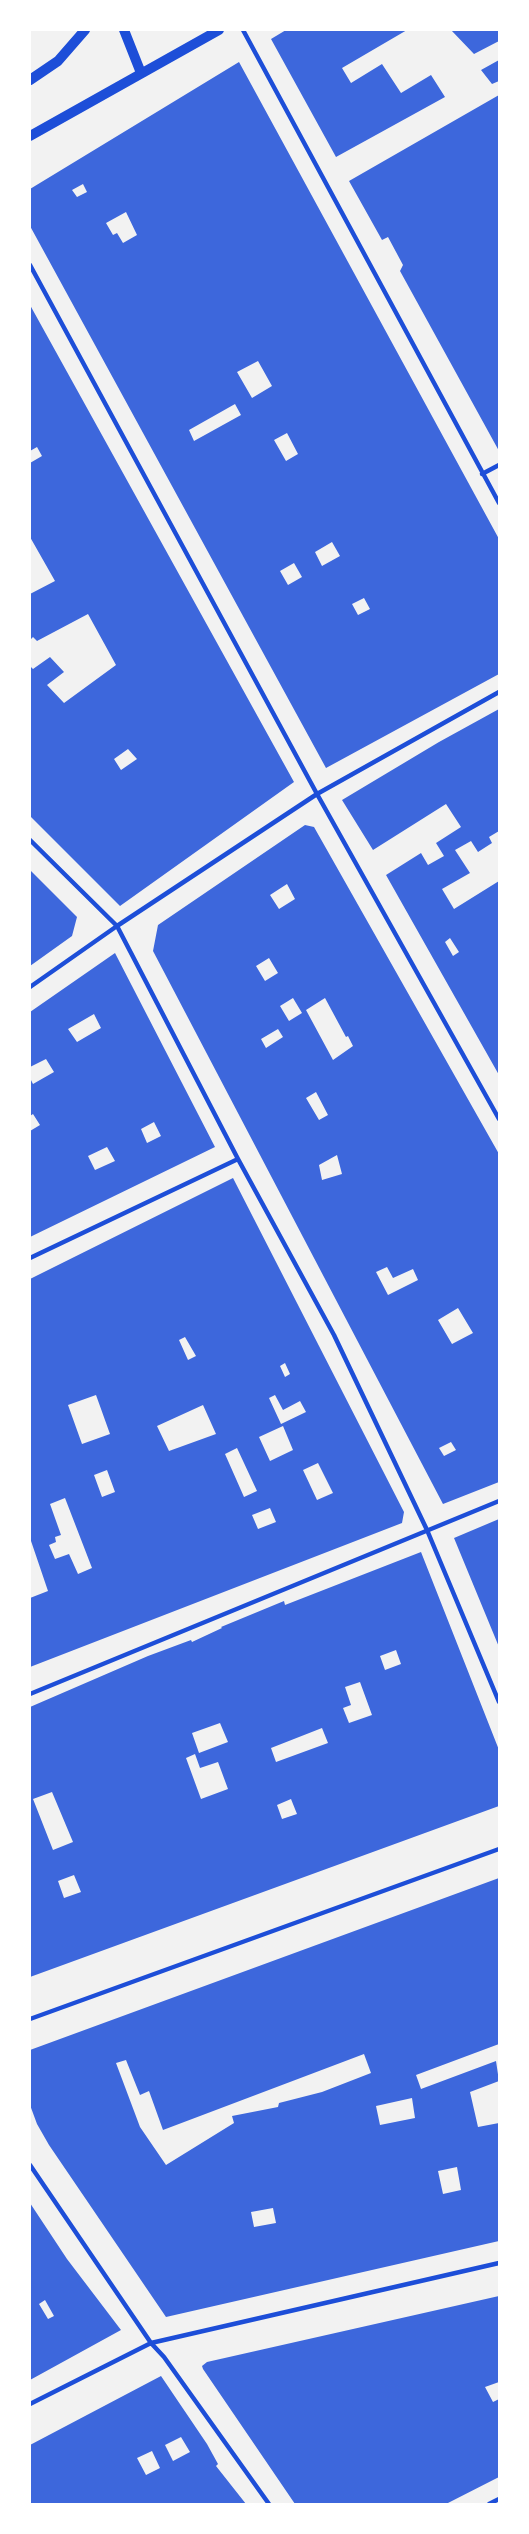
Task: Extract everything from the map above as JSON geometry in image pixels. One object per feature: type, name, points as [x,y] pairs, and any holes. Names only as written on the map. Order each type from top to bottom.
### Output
[{"type":"main road","points":[[30,80],[58,61],[85,30]]},
{"type":"main road","points":[[124,30],[141,73]]},
{"type":"main road","points":[[30,136],[219,30]]},
{"type":"street","points":[[243,30],[499,503]]},
{"type":"street","points":[[30,265],[317,794],[499,1119]]},
{"type":"street","points":[[482,474],[499,465]]},
{"type":"street","points":[[30,987],[117,926],[317,794],[499,692]]},
{"type":"street","points":[[30,840],[117,926],[238,1159],[334,1335],[427,1530],[499,1702]]},
{"type":"street","points":[[30,1258],[238,1159]]},
{"type":"street","points":[[30,1694],[499,1501]]},
{"type":"street","points":[[30,2019],[499,1849]]},
{"type":"street","points":[[30,2165],[151,2343],[164,2357],[269,2504]]},
{"type":"street","points":[[30,2404],[151,2343],[499,2264]]},
{"type":"street","points":[[489,2504],[499,2499]]},
{"type":"building","points":[[286,30],[407,30],[342,68],[351,83],[382,64],[401,93],[431,75],[445,97],[336,157],[271,39]]},
{"type":"building","points":[[451,30],[499,30],[499,41],[474,54]]},
{"type":"building","points":[[499,60],[499,81],[492,84],[481,70]]},
{"type":"building","points":[[239,62],[499,539],[499,674],[326,768],[30,226],[30,189]],"holes":[[[83,184],[87,192],[77,197],[72,190]],[[126,212],[137,235],[123,243],[117,233],[113,235],[106,223]],[[258,361],[272,386],[252,398],[237,372]],[[235,404],[241,415],[194,441],[189,430]],[[287,433],[298,454],[286,461],[274,440]],[[332,542],[340,556],[322,566],[315,552]],[[294,563],[302,577],[288,585],[280,571]],[[364,598],[370,609],[358,615],[352,604]]]},
{"type":"building","points":[[499,95],[499,451],[400,271],[403,265],[388,237],[382,240],[349,181]]},
{"type":"building","points":[[30,305],[294,782],[120,906],[30,816],[30,666],[33,669],[50,657],[64,672],[47,685],[64,703],[116,665],[88,614],[37,641],[33,637],[30,640],[30,594],[55,581],[30,537],[30,463],[42,456],[37,447],[30,451]],"holes":[[[128,749],[137,759],[121,770],[114,759]]]},
{"type":"building","points":[[499,709],[499,831],[489,837],[492,843],[478,852],[471,841],[455,850],[470,873],[442,889],[454,909],[499,881],[499,1075],[386,875],[421,853],[428,865],[444,856],[436,843],[461,827],[446,804],[373,850],[342,800],[439,742]],"holes":[[[450,938],[459,952],[453,956],[445,942]]]},
{"type":"building","points":[[305,825],[314,827],[499,1154],[499,1482],[443,1504],[153,951],[158,925]],"holes":[[[287,884],[295,899],[279,909],[270,895]],[[269,958],[278,973],[265,981],[256,966]],[[293,998],[302,1013],[289,1021],[280,1006]],[[325,998],[346,1037],[348,1036],[353,1046],[333,1060],[306,1010]],[[278,1029],[283,1037],[266,1048],[261,1039]],[[316,1092],[328,1115],[319,1120],[306,1098]],[[337,1155],[342,1174],[322,1180],[319,1165]],[[387,1267],[393,1278],[413,1269],[418,1280],[388,1295],[376,1272]],[[458,1308],[473,1333],[452,1344],[438,1320]],[[451,1442],[456,1450],[444,1456],[439,1448]]]},
{"type":"building","points":[[30,870],[77,917],[72,936],[30,966]]},
{"type":"building","points":[[115,953],[215,1147],[30,1237],[30,1131],[40,1125],[33,1114],[30,1116],[30,1078],[33,1084],[54,1072],[46,1059],[30,1067],[30,1012]],"holes":[[[94,1014],[101,1028],[77,1042],[68,1029]],[[154,1122],[161,1136],[147,1143],[141,1129]],[[107,1147],[115,1161],[95,1170],[88,1156]]]},
{"type":"building","points":[[233,1178],[404,1512],[402,1523],[30,1667],[30,1598],[48,1591],[30,1538],[30,1279]],"holes":[[[185,1337],[196,1356],[188,1360],[179,1340]],[[285,1363],[290,1374],[285,1377],[280,1366]],[[96,1395],[110,1434],[82,1444],[68,1405]],[[275,1395],[283,1410],[300,1401],[306,1412],[281,1424],[269,1398]],[[203,1405],[216,1434],[169,1451],[157,1426]],[[283,1426],[293,1450],[270,1461],[259,1437]],[[237,1448],[257,1491],[244,1497],[225,1454]],[[318,1463],[333,1493],[317,1500],[303,1470]],[[107,1470],[115,1492],[102,1497],[94,1475]],[[65,1498],[92,1568],[78,1574],[69,1554],[55,1559],[49,1545],[56,1542],[55,1537],[61,1535],[50,1504]],[[270,1508],[276,1522],[258,1529],[252,1515]]]},
{"type":"building","points":[[499,1519],[499,1647],[454,1538]]},
{"type":"building","points":[[421,1552],[499,1750],[499,1806],[30,1977],[30,1707],[148,1656],[191,1640],[192,1642],[221,1627],[284,1601],[285,1605]],"holes":[[[396,1650],[401,1664],[385,1670],[380,1656]],[[360,1682],[372,1715],[349,1723],[343,1708],[351,1705],[345,1687]],[[220,1723],[228,1742],[199,1753],[192,1733]],[[322,1728],[328,1743],[276,1762],[271,1748]],[[195,1754],[200,1768],[218,1762],[228,1789],[201,1799],[186,1758]],[[52,1792],[73,1842],[53,1850],[33,1799]],[[291,1799],[297,1814],[282,1819],[277,1805]],[[74,1875],[81,1892],[64,1898],[58,1881]]]},
{"type":"building","points":[[499,1878],[499,2044],[416,2075],[421,2089],[496,2061],[499,2081],[470,2092],[478,2127],[499,2123],[499,2241],[166,2317],[49,2145],[37,2124],[30,2105],[30,2050]],"holes":[[[364,2054],[371,2073],[322,2092],[279,2103],[278,2107],[232,2116],[234,2123],[166,2165],[140,2127],[116,2063],[126,2060],[140,2095],[149,2091],[163,2130]],[[412,2098],[415,2118],[380,2125],[376,2106]],[[457,2167],[461,2190],[443,2194],[438,2171]],[[273,2208],[276,2223],[254,2227],[251,2212]]]},
{"type":"building","points":[[30,2203],[67,2259],[121,2330],[30,2380]],"holes":[[[45,2300],[54,2316],[48,2319],[39,2304]]]},
{"type":"building","points":[[499,2296],[499,2382],[485,2387],[493,2402],[499,2399],[499,2477],[446,2504],[295,2504],[202,2366],[207,2362]]},
{"type":"building","points":[[161,2376],[207,2444],[218,2464],[216,2466],[246,2504],[30,2504],[30,2445]],"holes":[[[181,2437],[190,2452],[173,2461],[165,2445]],[[152,2451],[160,2468],[146,2475],[137,2458]]]}]
